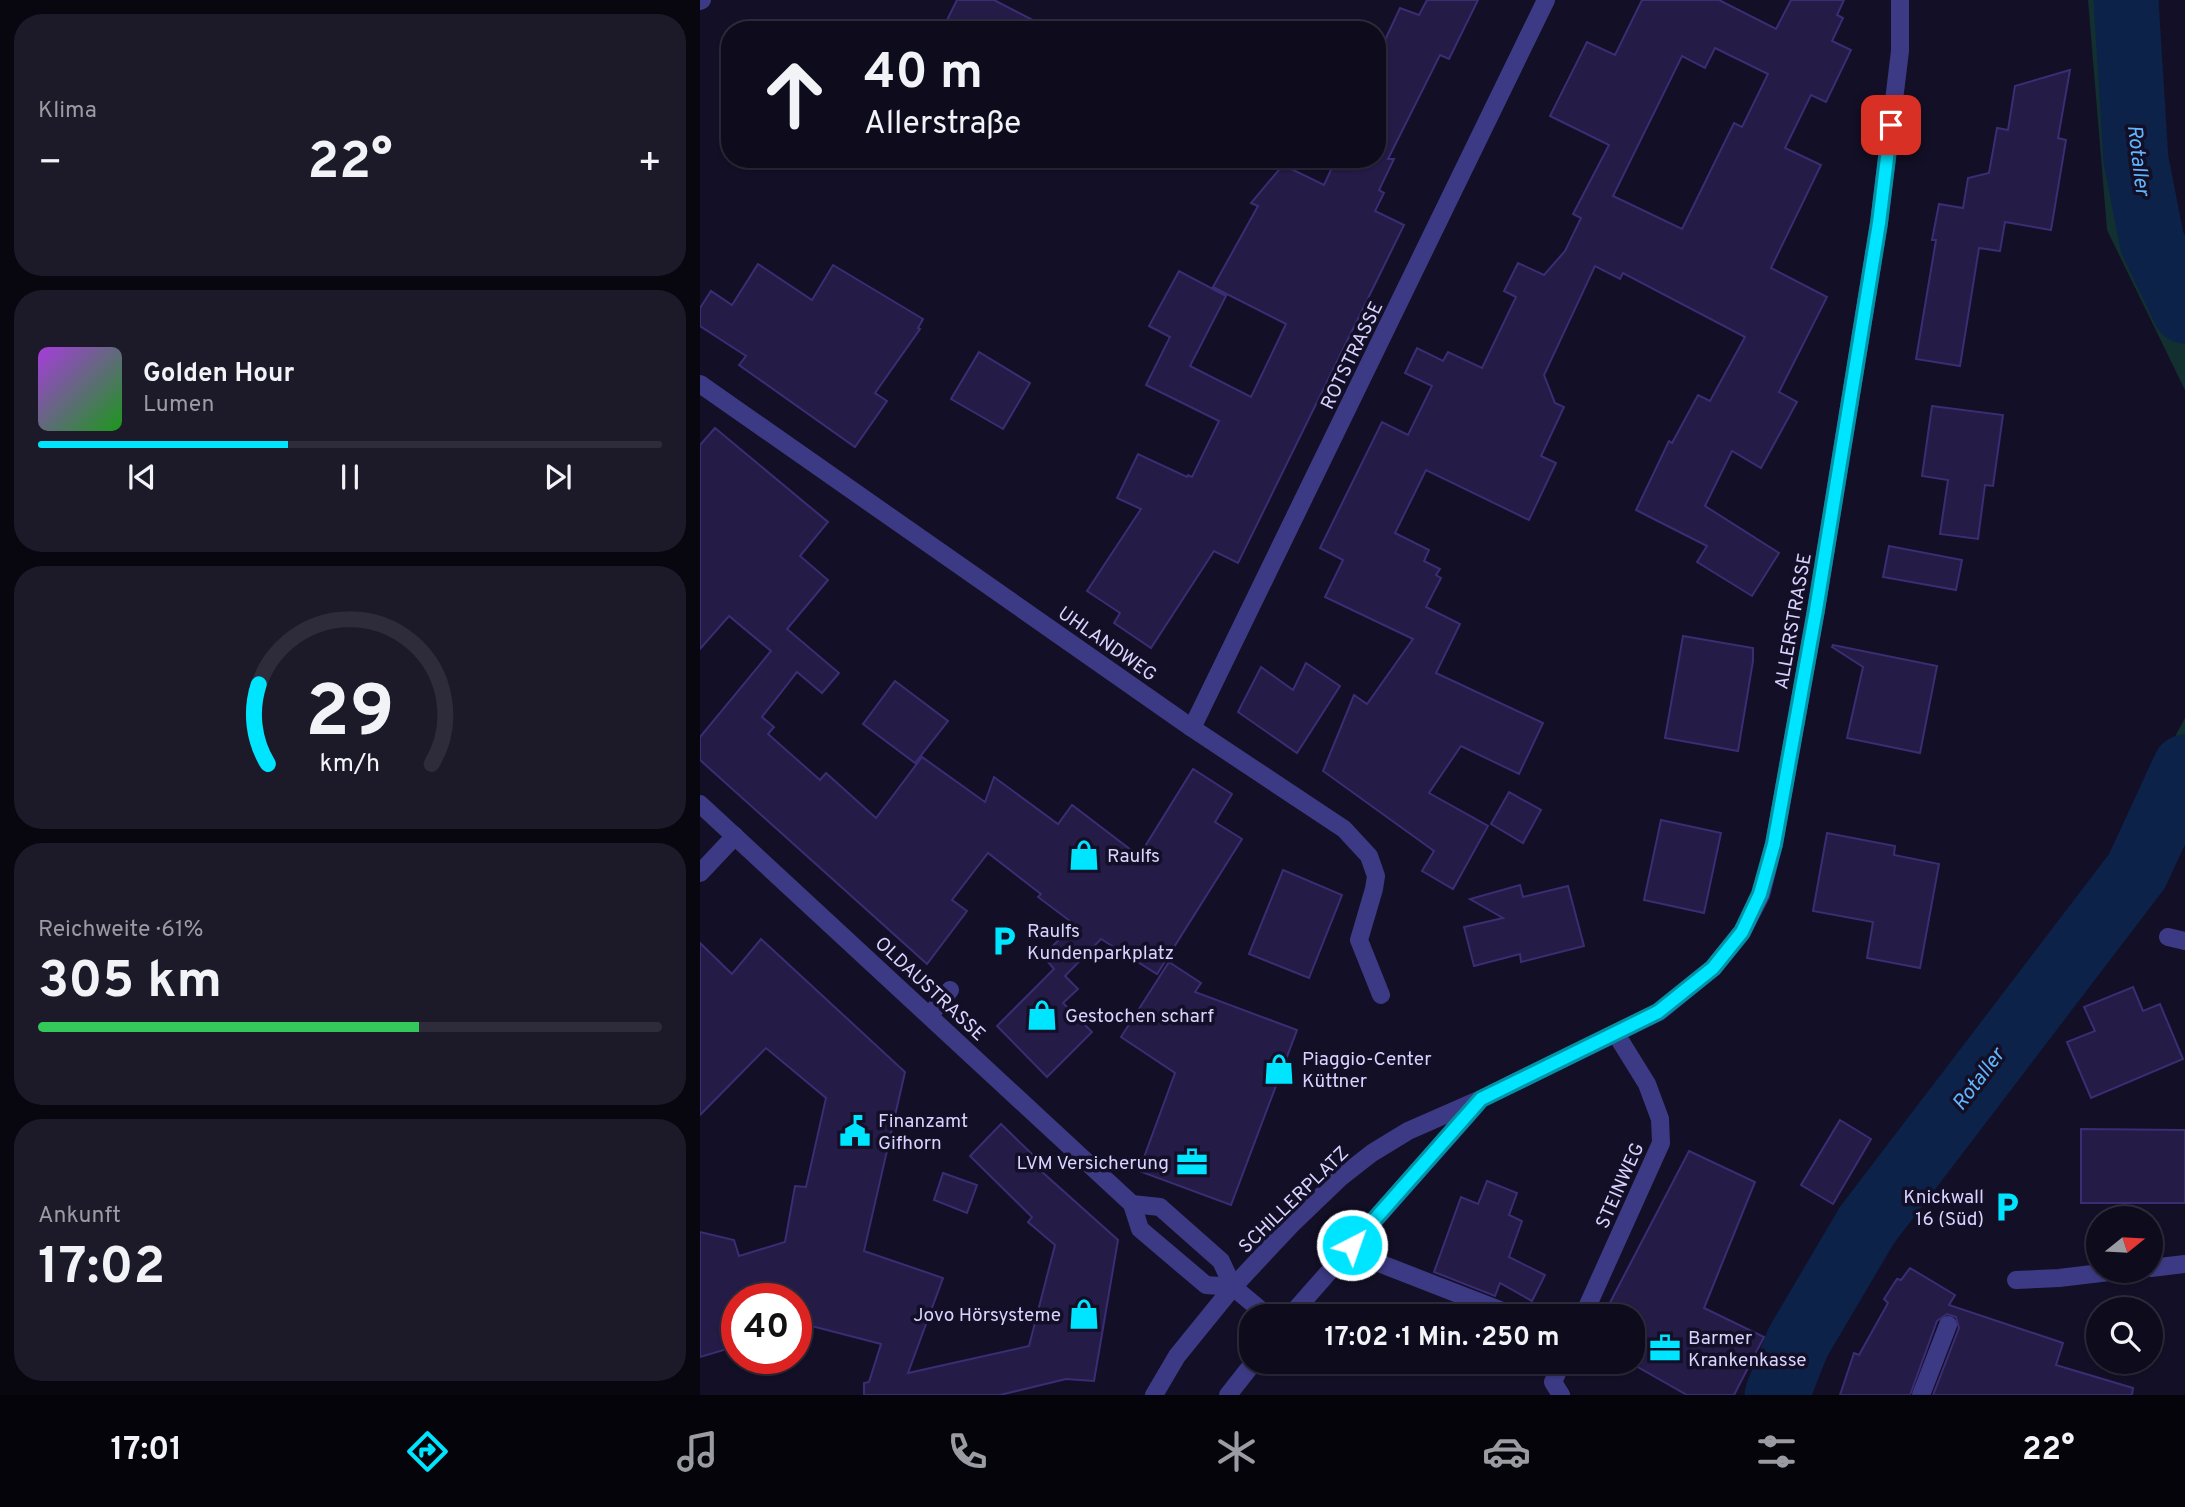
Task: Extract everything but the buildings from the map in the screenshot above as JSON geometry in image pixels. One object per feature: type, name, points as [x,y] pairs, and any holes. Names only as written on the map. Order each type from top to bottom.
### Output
[{"type":"street","name":"ROTSTRASSE","points":[[1192,728],[1546,0]]},
{"type":"street","name":"ALLERSTRASSE","points":[[1481,1099],[1658,1012],[1713,968],[1742,932],[1760,894],[1774,844],[1816,610],[1879,223],[1900,51],[1900,0]]},
{"type":"street","name":"UHLANDWEG","points":[[700,384],[1192,728],[1344,830],[1369,856],[1376,876],[1359,940],[1381,995]]},
{"type":"street","name":"OLDAUSTRASSE","points":[[700,804],[1132,1204],[1140,1229],[1206,1285],[1233,1287]]},
{"type":"street","points":[[700,873],[735,836]]},
{"type":"street","points":[[930,1015],[950,990]]},
{"type":"street","name":"STEINWEG","points":[[1588,1304],[1661,1143],[1660,1119],[1647,1084],[1616,1034]]},
{"type":"street","points":[[1300,1304],[1481,1099]]},
{"type":"street","name":"SCHILLERPLATZ","points":[[1154,1395],[1177,1356],[1233,1287],[1340,1178],[1372,1153],[1408,1131],[1481,1099]]},
{"type":"street","name":"OLDAUSTRASSE","points":[[1132,1204],[1160,1207],[1221,1261],[1233,1287],[1254,1304]]},
{"type":"street","points":[[1352,1245],[1371,1260],[1484,1304]]},
{"type":"street","points":[[2163,1267],[2185,1264]]},
{"type":"street","points":[[2016,1280],[2086,1275]]},
{"type":"street","points":[[1921,1395],[1948,1325]]},
{"type":"street","points":[[1228,1395],[1245,1374]]},
{"type":"street","points":[[1557,1374],[1553,1382],[1562,1395]]},
{"type":"green space","points":[[2088,0],[2154,0],[2159,133],[2171,235],[2185,261],[2185,390],[2107,230]]},
{"type":"green space","points":[[2185,718],[2185,840],[2132,925],[1984,1118],[1872,1246],[1795,1395],[1748,1395],[1765,1348],[1838,1224],[2095,884]]},
{"type":"water","points":[[2100,0],[2148,0],[2101,8]]},
{"type":"waterway","name":"Rotaller","points":[[2126,0],[2136,160],[2152,242],[2185,311]]},
{"type":"waterway","name":"Rotaller","points":[[1777,1395],[1798,1342],[1867,1225],[2137,871],[2185,767]]},
{"type":"place","name":"Raulfs","points":[[1084,855]]},
{"type":"place","name":"Raulfs Kundenparkplatz","points":[[1004,941]]},
{"type":"place","name":"Gestochen scharf","points":[[1042,1015]]},
{"type":"place","name":"Piaggio-Center Küttner","points":[[1279,1069]]},
{"type":"place","name":"Finanzamt Gifhorn","points":[[855,1131]]},
{"type":"place","name":"LVM Versicherung","points":[[1192,1162]]},
{"type":"place","name":"Knickwall 16 (Süd)","points":[[2007,1207]]},
{"type":"place","name":"Jovo Hörsysteme","points":[[1084,1314]]},
{"type":"place","name":"Barmer Krankenkasse","points":[[1665,1348]]},
{"type":"route","points":[[1352,1245],[1481,1099],[1658,1012],[1713,968],[1742,932],[1760,894],[1774,844],[1816,610],[1879,223],[1891,125]]}]
